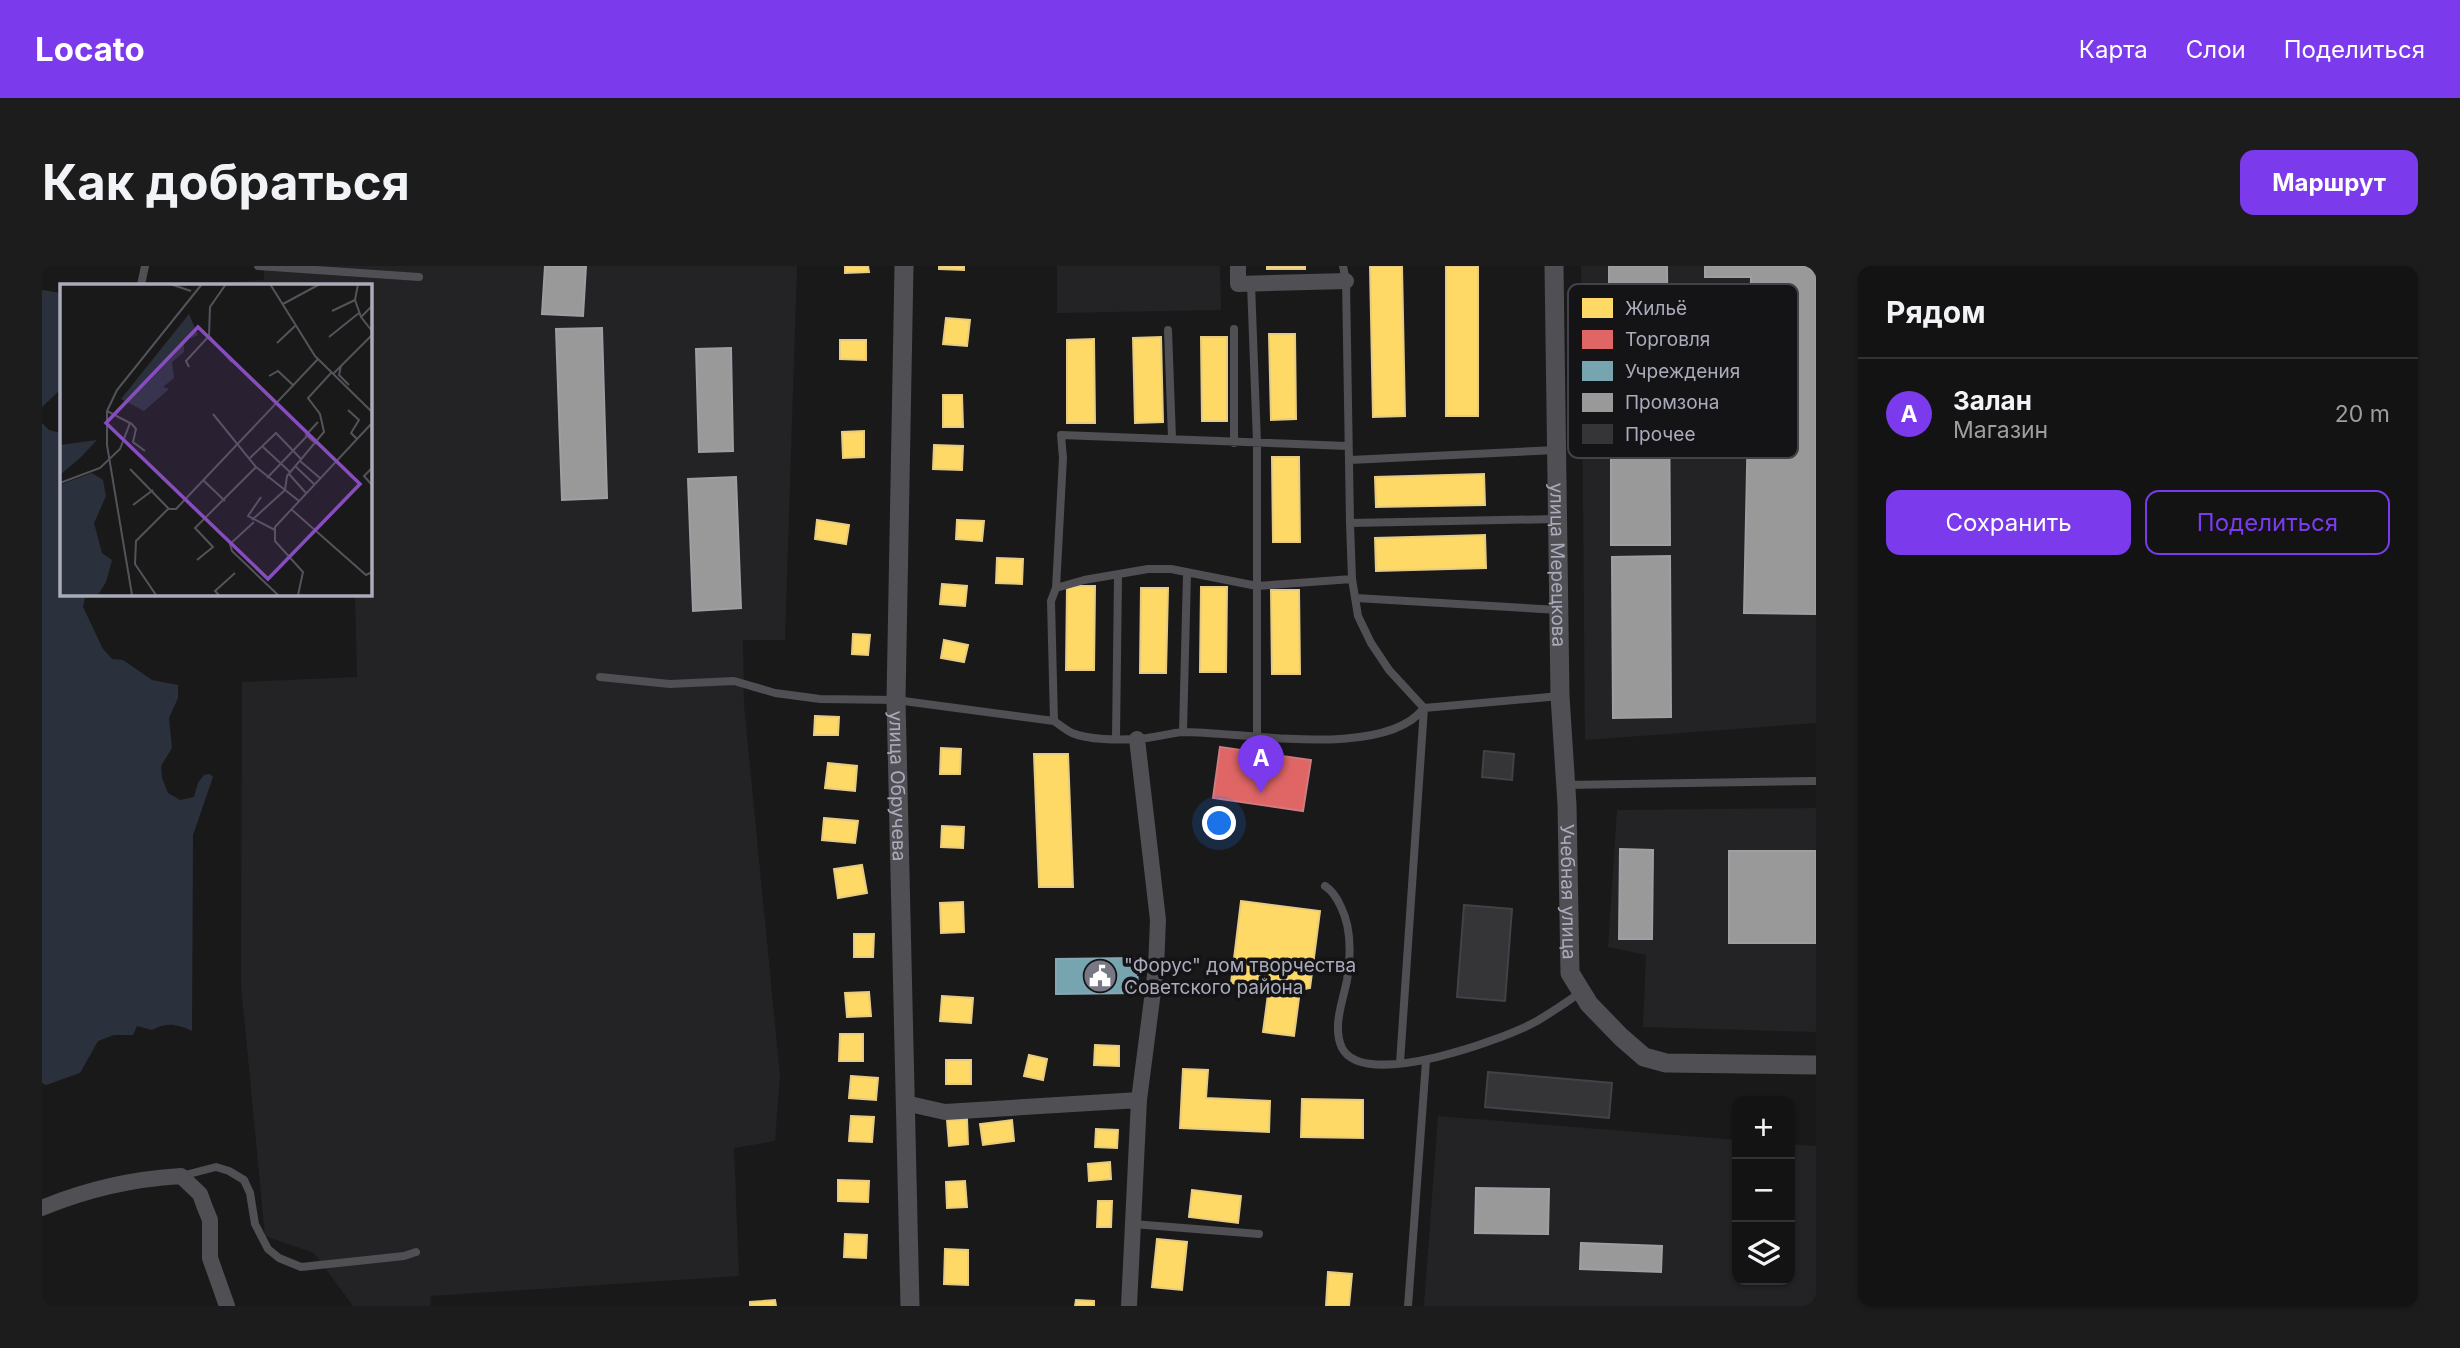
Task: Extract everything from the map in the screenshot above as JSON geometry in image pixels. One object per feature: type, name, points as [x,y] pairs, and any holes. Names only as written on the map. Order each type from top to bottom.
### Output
[{"type":"street","name":"улица Обручева","points":[[904,266],[897,700],[910,1306]]},
{"type":"street","points":[[1238,266],[1238,284],[1344,274]]},
{"type":"street","name":"улица Мерецкова","points":[[1554,266],[1560,696]]},
{"type":"street","name":"Учебная улица","points":[[1560,696],[1566,785],[1570,973],[1581,992],[1597,1012],[1644,1057],[1666,1063],[1816,1065]]},
{"type":"street","points":[[1129,1306],[1139,1100],[1156,968],[1158,920],[1137,739]]},
{"type":"street","points":[[905,1103],[945,1112],[1139,1100]]},
{"type":"street","points":[[42,1208],[98,1188],[148,1178],[181,1176],[200,1194],[210,1220],[210,1258],[227,1306]]},
{"type":"lane","points":[[141,284],[145,266]]},
{"type":"lane","points":[[258,266],[419,276]]},
{"type":"lane","points":[[1344,274],[1352,579],[1358,616],[1371,643],[1389,670],[1424,708],[1400,1063]]},
{"type":"lane","points":[[1251,284],[1257,443],[1257,737]]},
{"type":"lane","points":[[1234,329],[1234,443]]},
{"type":"lane","points":[[1168,330],[1172,438]]},
{"type":"lane","points":[[1054,721],[1051,601],[1056,588],[1062,435],[1348,446]]},
{"type":"lane","points":[[1350,460],[1556,450]]},
{"type":"lane","points":[[1350,523],[1558,519]]},
{"type":"lane","points":[[1056,588],[1084,580],[1148,569],[1171,569],[1257,586],[1352,579]]},
{"type":"lane","points":[[1183,732],[1187,574]]},
{"type":"lane","points":[[1116,737],[1118,576]]},
{"type":"lane","points":[[1356,597],[1559,610]]},
{"type":"lane","points":[[600,677],[670,684],[734,681],[775,693],[820,699],[897,700],[1054,721],[1072,733],[1092,738],[1137,739],[1183,732],[1336,739],[1373,735],[1401,726],[1419,715],[1424,708],[1560,696]]},
{"type":"lane","points":[[1566,785],[1816,781]]},
{"type":"lane","points":[[1325,886],[1336,896],[1349,929],[1347,978],[1339,1019],[1339,1040],[1343,1050],[1354,1060],[1380,1066],[1426,1061],[1505,1035],[1535,1022],[1581,992]]},
{"type":"lane","points":[[1408,1306],[1426,1061]]},
{"type":"lane","points":[[181,1176],[216,1167],[244,1180],[250,1193],[255,1224],[268,1250],[301,1267],[404,1256],[416,1252]]},
{"type":"lane","points":[[1133,1224],[1259,1234]]},
{"type":"shaded area","points":[[264,266],[797,266],[785,640],[743,640],[744,705],[780,1076],[775,1141],[734,1148],[739,1276],[431,1296],[430,1306],[353,1306],[314,1253],[265,1236],[241,985],[242,682],[357,677],[355,595],[371,595],[371,284],[201,284],[264,280]]},
{"type":"shaded area","points":[[1057,266],[1220,266],[1221,310],[1057,313]]},
{"type":"shaded area","points":[[1581,266],[1816,266],[1816,723],[1585,740],[1583,458],[1798,458],[1798,284],[1581,284]]},
{"type":"shaded area","points":[[42,290],[60,293],[60,390],[42,407]]},
{"type":"shaded area","points":[[42,423],[49,430],[60,433],[60,595],[86,595],[83,607],[103,649],[112,659],[123,660],[152,680],[178,685],[178,698],[169,718],[172,748],[161,766],[168,793],[180,800],[194,797],[198,783],[204,775],[210,774],[213,777],[193,835],[192,1031],[172,1025],[152,1030],[137,1026],[133,1035],[114,1035],[98,1041],[80,1073],[46,1085],[42,1083]]},
{"type":"shaded area","points":[[1816,808],[1816,1032],[1643,1027],[1646,955],[1608,947],[1617,810]]},
{"type":"shaded area","points":[[1438,1116],[1732,1140],[1732,1285],[1795,1285],[1795,1144],[1816,1146],[1816,1306],[1424,1306]]},
{"type":"building: Жильё","points":[[845,266],[868,266],[869,272],[845,273]]},
{"type":"building: Жильё","points":[[939,266],[964,266],[964,270],[939,269]]},
{"type":"building: Жильё","points":[[1267,266],[1305,266],[1305,269],[1267,269]]},
{"type":"building: Жильё","points":[[1370,266],[1402,266],[1405,416],[1373,417]]},
{"type":"building: Жильё","points":[[1446,266],[1478,266],[1478,416],[1446,416]]},
{"type":"building: Жильё","points":[[946,318],[970,320],[967,346],[943,344]]},
{"type":"building: Жильё","points":[[1269,334],[1295,334],[1296,419],[1271,420]]},
{"type":"building: Жильё","points":[[1161,337],[1163,422],[1135,423],[1133,338]]},
{"type":"building: Жильё","points":[[1201,337],[1227,337],[1227,421],[1202,421]]},
{"type":"building: Жильё","points":[[1094,339],[1095,423],[1067,423],[1067,340]]},
{"type":"building: Жильё","points":[[840,340],[866,340],[866,360],[840,359]]},
{"type":"building: Жильё","points":[[943,395],[962,395],[963,427],[943,427]]},
{"type":"building: Жильё","points":[[864,431],[864,457],[843,458],[842,432]]},
{"type":"building: Жильё","points":[[934,445],[963,446],[962,470],[933,469]]},
{"type":"building: Жильё","points":[[1272,457],[1299,457],[1300,542],[1273,542]]},
{"type":"building: Жильё","points":[[1484,474],[1485,505],[1376,507],[1375,477]]},
{"type":"building: Жильё","points":[[817,520],[849,525],[846,544],[815,539]]},
{"type":"building: Жильё","points":[[957,520],[984,521],[982,541],[956,539]]},
{"type":"building: Жильё","points":[[1485,535],[1486,568],[1376,571],[1375,538]]},
{"type":"building: Жильё","points":[[997,558],[1023,559],[1022,584],[996,583]]},
{"type":"building: Жильё","points":[[942,584],[967,586],[965,606],[940,604]]},
{"type":"building: Жильё","points":[[1067,586],[1095,586],[1094,670],[1066,670]]},
{"type":"building: Жильё","points":[[1201,587],[1227,587],[1226,672],[1200,672]]},
{"type":"building: Жильё","points":[[1141,588],[1168,588],[1166,673],[1140,673]]},
{"type":"building: Жильё","points":[[1271,590],[1299,590],[1300,674],[1272,674]]},
{"type":"building: Жильё","points":[[853,634],[870,635],[868,655],[852,654]]},
{"type":"building: Жильё","points":[[944,640],[968,645],[964,662],[941,658]]},
{"type":"building: Жильё","points":[[815,716],[839,717],[838,735],[814,735]]},
{"type":"building: Жильё","points":[[941,748],[961,749],[960,774],[940,774]]},
{"type":"building: Жильё","points":[[1034,754],[1068,754],[1073,887],[1039,887]]},
{"type":"building: Жильё","points":[[828,763],[857,766],[855,791],[825,788]]},
{"type":"building: Жильё","points":[[824,818],[858,821],[855,843],[822,840]]},
{"type":"building: Жильё","points":[[942,826],[964,827],[963,848],[941,847]]},
{"type":"building: Жильё","points":[[862,865],[867,893],[838,898],[834,869]]},
{"type":"building: Жильё","points":[[1241,901],[1320,911],[1310,988],[1300,990],[1294,1036],[1263,1032],[1269,987],[1231,983]]},
{"type":"building: Жильё","points":[[963,902],[964,932],[941,933],[940,903]]},
{"type":"building: Жильё","points":[[854,934],[874,934],[873,957],[854,957]]},
{"type":"building: Жильё","points":[[869,992],[871,1016],[847,1017],[845,993]]},
{"type":"building: Жильё","points":[[942,996],[973,998],[971,1023],[940,1021]]},
{"type":"building: Жильё","points":[[840,1034],[863,1034],[863,1061],[839,1061]]},
{"type":"building: Жильё","points":[[1095,1045],[1119,1046],[1119,1066],[1094,1065]]},
{"type":"building: Жильё","points":[[1029,1055],[1047,1059],[1043,1080],[1024,1076]]},
{"type":"building: Жильё","points":[[946,1060],[971,1060],[971,1084],[946,1084]]},
{"type":"building: Жильё","points":[[1183,1069],[1208,1070],[1206,1098],[1270,1101],[1269,1132],[1180,1128]]},
{"type":"building: Жильё","points":[[851,1076],[878,1078],[876,1100],[849,1098]]},
{"type":"building: Жильё","points":[[1302,1099],[1363,1100],[1363,1138],[1301,1137]]},
{"type":"building: Жильё","points":[[851,1116],[874,1117],[872,1142],[849,1141]]},
{"type":"building: Жильё","points":[[967,1119],[968,1144],[949,1146],[947,1120]]},
{"type":"building: Жильё","points":[[1012,1120],[1014,1141],[983,1145],[980,1124]]},
{"type":"building: Жильё","points":[[1096,1129],[1118,1130],[1117,1148],[1095,1147]]},
{"type":"building: Жильё","points":[[1110,1162],[1111,1179],[1089,1181],[1088,1164]]},
{"type":"building: Жильё","points":[[838,1180],[869,1181],[868,1202],[838,1201]]},
{"type":"building: Жильё","points":[[965,1181],[967,1207],[947,1208],[946,1182]]},
{"type":"building: Жильё","points":[[1192,1190],[1241,1196],[1238,1223],[1189,1217]]},
{"type":"building: Жильё","points":[[1098,1201],[1112,1201],[1111,1227],[1097,1227]]},
{"type":"building: Жильё","points":[[845,1234],[867,1235],[866,1258],[844,1257]]},
{"type":"building: Жильё","points":[[1157,1239],[1187,1242],[1182,1290],[1152,1287]]},
{"type":"building: Жильё","points":[[945,1249],[968,1250],[968,1285],[944,1284]]},
{"type":"building: Жильё","points":[[1328,1272],[1352,1274],[1349,1306],[1326,1306]]},
{"type":"building: Жильё","points":[[775,1300],[776,1306],[750,1306],[750,1302]]},
{"type":"building: Жильё","points":[[1076,1300],[1094,1301],[1094,1306],[1075,1306]]},
{"type":"building: Торговля","points":[[1220,747],[1311,760],[1303,811],[1213,798]]},
{"type":"building: Учреждения","points":[[1137,958],[1138,993],[1056,994],[1056,959]]},
{"type":"building: Промзона","points":[[545,266],[586,266],[583,316],[542,314]]},
{"type":"building: Промзона","points":[[1609,266],[1667,266],[1667,284],[1609,284]]},
{"type":"building: Промзона","points":[[1705,266],[1816,266],[1816,614],[1744,613],[1747,458],[1798,458],[1798,284],[1751,284],[1751,277],[1705,277]]},
{"type":"building: Промзона","points":[[602,328],[607,498],[562,500],[556,329]]},
{"type":"building: Промзона","points":[[731,348],[733,451],[699,452],[696,349]]},
{"type":"building: Промзона","points":[[1611,458],[1669,458],[1670,545],[1611,545]]},
{"type":"building: Промзона","points":[[736,477],[741,608],[693,611],[688,479]]},
{"type":"building: Промзона","points":[[1670,556],[1671,717],[1613,718],[1612,557]]},
{"type":"building: Промзона","points":[[1620,849],[1653,850],[1652,939],[1619,939]]},
{"type":"building: Промзона","points":[[1729,851],[1816,851],[1816,943],[1729,943]]},
{"type":"building: Промзона","points":[[1476,1188],[1549,1189],[1548,1234],[1475,1233]]},
{"type":"building: Промзона","points":[[1581,1243],[1662,1246],[1661,1272],[1580,1269]]},
{"type":"building: Прочее","points":[[1484,751],[1514,754],[1512,780],[1482,777]]},
{"type":"building: Прочее","points":[[1464,905],[1512,909],[1505,1001],[1457,997]]},
{"type":"building: Прочее","points":[[1488,1072],[1612,1083],[1609,1118],[1485,1107]]},
{"type":"place","name":"Залан","points":[[1261,793]]},
{"type":"place","name":"\"Форус\" дом творчества Советского района","points":[[1100,976]]}]
